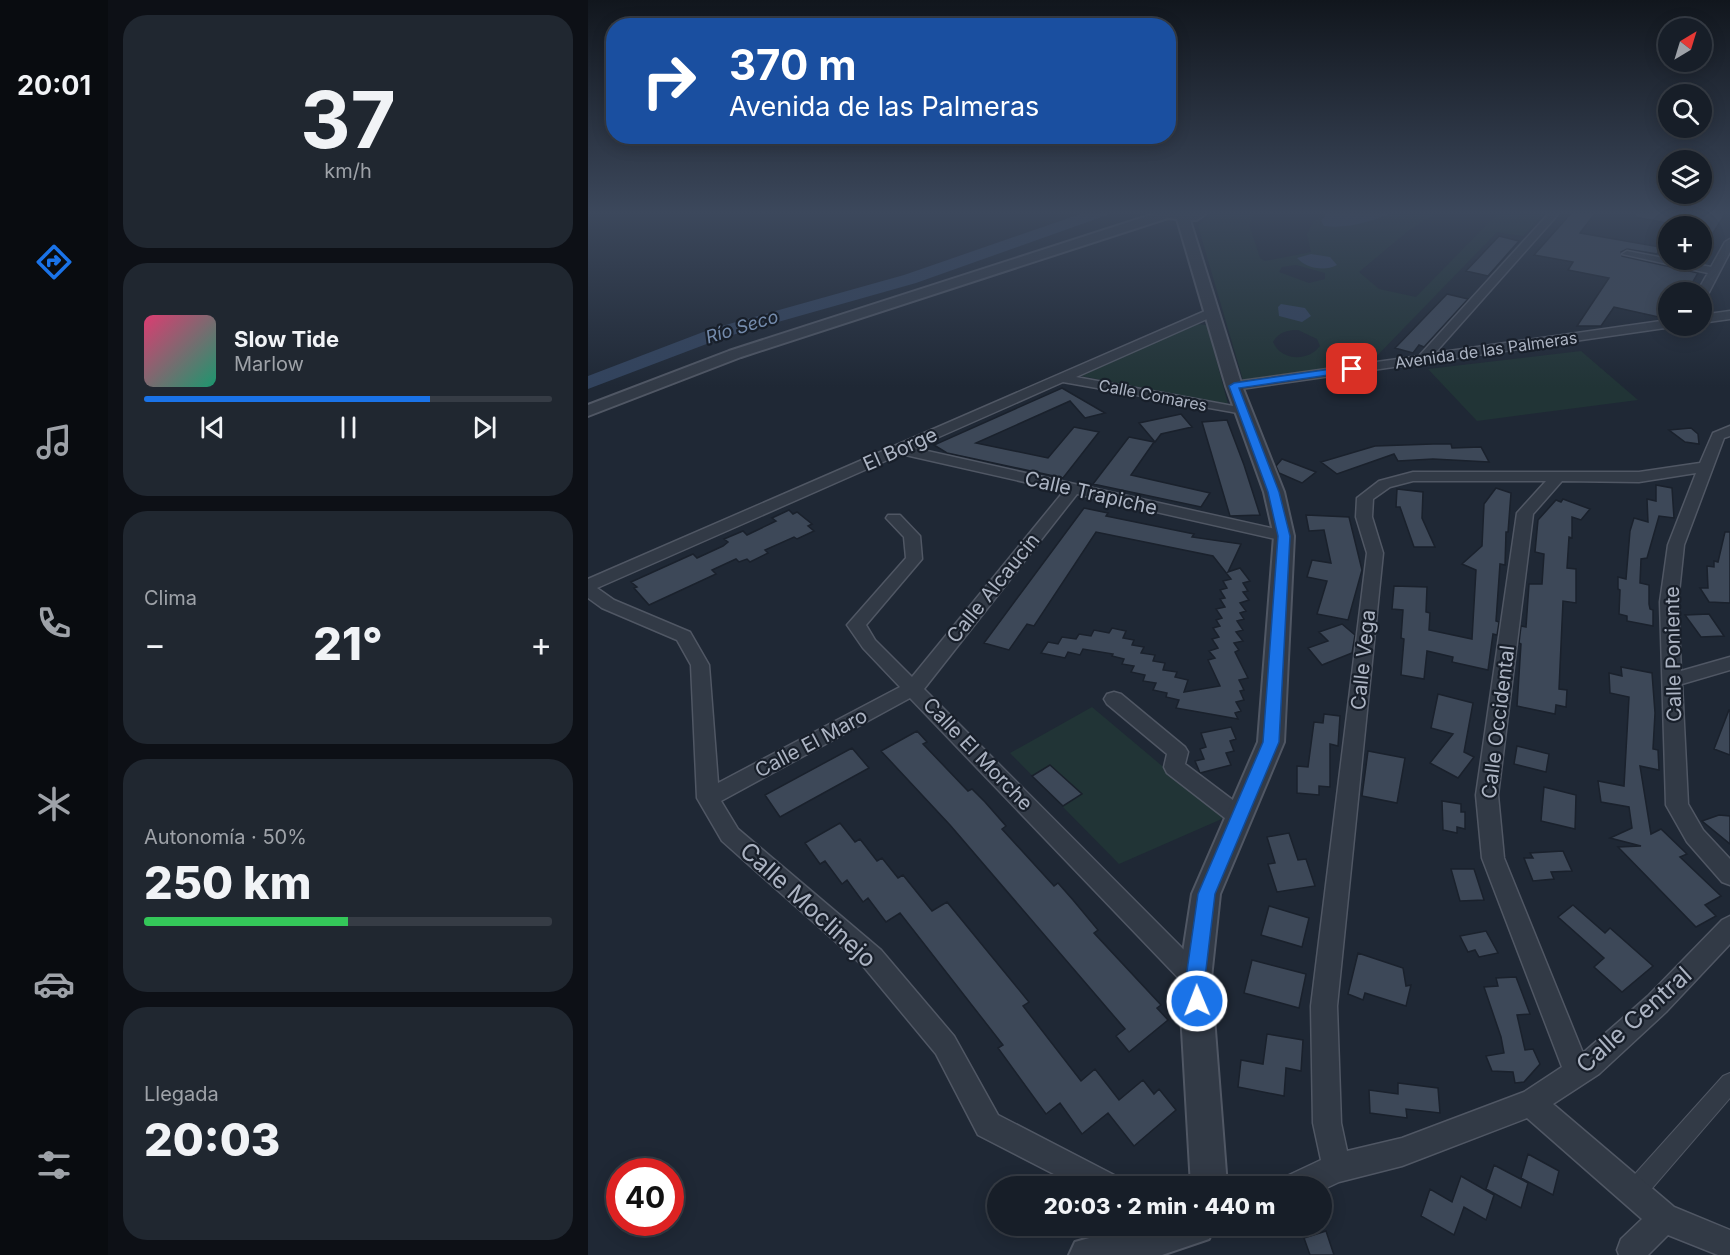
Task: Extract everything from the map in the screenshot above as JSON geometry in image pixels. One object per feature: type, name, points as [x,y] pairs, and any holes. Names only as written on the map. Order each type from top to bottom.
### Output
[{"type":"street","points":[[588,411],[735,354],[1001,270]]},
{"type":"street","points":[[1198,270],[1234,386],[1274,492],[1284,536],[1271,742],[1206,894],[1195,978],[1208,1176]]},
{"type":"street","points":[[1424,359],[1504,270]]},
{"type":"street","points":[[1708,270],[1715,271],[1709,282]]},
{"type":"street","name":"El Borge","points":[[588,588],[1212,312]]},
{"type":"street","points":[[1712,318],[1730,315]]},
{"type":"street","points":[[1717,317],[1730,326]]},
{"type":"street","name":"Avenida de las Palmeras","points":[[1234,386],[1658,325]]},
{"type":"street","name":"Calle Comares","points":[[1062,378],[1244,412]]},
{"type":"street","name":"Calle Poniente","points":[[1730,430],[1718,436],[1676,545],[1669,602],[1677,806],[1695,837],[1730,875]]},
{"type":"street","name":"Calle Trapiche","points":[[899,449],[1284,536]]},
{"type":"street","name":"Calle Vega","points":[[1337,1168],[1327,1123],[1324,1006],[1375,553],[1364,516],[1365,498],[1377,487],[1395,478],[1422,476],[1639,477],[1706,467]]},
{"type":"street","name":"Calle Occidental","points":[[1558,477],[1525,513],[1487,795],[1493,858],[1578,1073]]},
{"type":"street","name":"Calle Alcaucin","points":[[914,688],[1072,489]]},
{"type":"street","name":"Calle El Morche","points":[[894,518],[912,537],[914,559],[856,625],[869,644],[1195,978]]},
{"type":"street","name":"Calle Moclinejo","points":[[588,588],[608,604],[684,636],[700,665],[708,798],[730,835],[872,958],[945,1045],[988,1125],[1087,1176]]},
{"type":"street","points":[[1672,680],[1730,663]]},
{"type":"street","name":"Calle El Maro","points":[[708,798],[914,688]]},
{"type":"street","points":[[1114,699],[1178,752],[1174,767],[1238,816]]},
{"type":"street","name":"Calle Central","points":[[1319,1176],[1337,1168],[1402,1152],[1475,1122],[1531,1103],[1590,1065],[1657,1004],[1730,927]]},
{"type":"street","points":[[1634,1192],[1730,1083]]},
{"type":"street","points":[[1531,1103],[1664,1218],[1730,1245]]},
{"type":"street","points":[[1632,1253],[1664,1218]]},
{"type":"street","points":[[1088,1255],[1142,1236]]},
{"type":"shaded area","points":[[1211,270],[1280,270],[1279,272],[1309,283],[1325,279],[1325,273],[1313,270],[1362,270],[1359,272],[1379,289],[1416,297],[1443,270],[1461,270],[1370,363],[1243,380]],"holes":[[[1298,330],[1317,339],[1320,346],[1309,355],[1302,357],[1282,353],[1273,342],[1287,331]]]},
{"type":"shaded area","points":[[1196,324],[1207,325],[1228,404],[1081,376]]},
{"type":"shaded area","points":[[1581,351],[1638,400],[1477,421],[1428,369]]},
{"type":"shaded area","points":[[1092,707],[1224,818],[1119,864],[1010,753]]},
{"type":"water","points":[[1281,304],[1305,308],[1311,316],[1302,322],[1279,316],[1278,307]]},
{"type":"building","points":[[1467,270],[1494,270],[1488,276],[1466,271]]},
{"type":"building","points":[[1568,270],[1685,270],[1698,273],[1693,282],[1658,282],[1658,317],[1614,307],[1601,326],[1577,326],[1609,278]]},
{"type":"building","points":[[1447,294],[1468,299],[1424,347],[1419,345],[1413,353],[1395,348]]},
{"type":"building","points":[[1062,388],[1105,413],[1085,418],[1070,401],[976,443],[1048,458],[1074,427],[1099,432],[1063,478],[947,453],[934,445]]},
{"type":"building","points":[[1181,414],[1192,427],[1161,434],[1155,442],[1139,423]]},
{"type":"building","points":[[1227,420],[1260,515],[1230,516],[1202,422]]},
{"type":"building","points":[[1691,428],[1698,434],[1699,444],[1685,442],[1669,430]]},
{"type":"building","points":[[1129,437],[1154,442],[1131,475],[1210,493],[1201,507],[1093,484]]},
{"type":"building","points":[[1451,444],[1452,448],[1481,447],[1489,462],[1433,459],[1398,461],[1394,454],[1337,474],[1321,462],[1375,446]]},
{"type":"building","points":[[1282,459],[1316,472],[1302,483],[1279,473],[1276,466]]},
{"type":"building","points":[[1656,485],[1672,488],[1674,518],[1659,516],[1647,558],[1641,559],[1640,583],[1649,585],[1649,604],[1650,609],[1653,610],[1653,626],[1627,621],[1627,616],[1619,614],[1618,577],[1626,579],[1630,531],[1634,518],[1648,522],[1647,499],[1656,501]]},
{"type":"building","points":[[1496,488],[1511,493],[1505,565],[1500,564],[1496,621],[1499,622],[1497,635],[1493,634],[1488,670],[1452,662],[1453,657],[1427,651],[1424,679],[1401,675],[1404,639],[1401,638],[1403,610],[1392,609],[1394,586],[1427,587],[1426,612],[1430,613],[1429,630],[1472,639],[1476,570],[1462,564],[1482,546],[1484,504]]},
{"type":"building","points":[[1397,489],[1423,492],[1422,518],[1435,547],[1414,547],[1400,507],[1396,507]]},
{"type":"building","points":[[1563,499],[1590,509],[1581,520],[1572,517],[1572,538],[1569,537],[1567,568],[1576,569],[1576,603],[1563,601],[1559,689],[1567,690],[1566,707],[1556,705],[1555,714],[1517,706],[1521,644],[1519,643],[1521,626],[1526,627],[1529,584],[1542,584],[1544,554],[1535,552],[1538,520],[1556,500],[1561,502]]},
{"type":"building","points":[[1084,508],[1108,513],[1106,516],[1194,534],[1192,537],[1241,544],[1228,572],[1240,568],[1250,581],[1243,583],[1248,591],[1243,592],[1249,600],[1240,603],[1246,611],[1240,613],[1244,619],[1237,621],[1243,630],[1236,632],[1243,641],[1234,643],[1239,650],[1235,652],[1248,678],[1239,680],[1244,690],[1240,691],[1244,700],[1236,702],[1241,711],[1235,713],[1238,719],[1176,708],[1179,700],[1166,697],[1167,693],[1153,690],[1156,683],[1143,681],[1145,675],[1131,672],[1134,666],[1122,664],[1124,659],[1112,656],[1113,654],[1083,649],[1080,655],[1068,652],[1065,658],[1041,653],[1048,642],[1058,644],[1062,637],[1076,639],[1079,634],[1091,636],[1094,630],[1109,633],[1112,628],[1126,631],[1123,638],[1134,640],[1132,645],[1144,647],[1141,653],[1155,655],[1153,661],[1165,663],[1163,670],[1177,672],[1175,677],[1188,680],[1184,692],[1220,686],[1208,660],[1215,658],[1209,651],[1218,648],[1212,639],[1219,637],[1213,628],[1220,626],[1216,620],[1222,618],[1216,609],[1225,607],[1220,599],[1225,598],[1220,590],[1227,588],[1223,581],[1231,579],[1213,556],[1096,532],[1034,626],[1027,624],[1009,650],[984,643]]},
{"type":"building","points":[[789,510],[793,514],[797,512],[812,524],[808,526],[814,531],[765,550],[768,553],[750,562],[747,559],[739,562],[736,559],[712,570],[716,574],[649,605],[631,582],[693,554],[697,558],[723,546],[728,542],[724,539],[743,531],[747,535],[776,521],[772,518]]},
{"type":"building","points":[[1306,515],[1349,517],[1362,570],[1348,620],[1317,614],[1327,581],[1307,577],[1312,560],[1331,563],[1324,530],[1309,531]]},
{"type":"building","points":[[1725,532],[1730,532],[1730,603],[1709,602],[1700,588],[1708,588],[1707,566],[1714,567],[1714,561],[1718,562]]},
{"type":"building","points":[[1709,614],[1724,636],[1701,637],[1685,615]]},
{"type":"building","points":[[1342,624],[1355,635],[1352,653],[1322,665],[1308,648],[1328,641],[1319,632]]},
{"type":"building","points":[[1621,667],[1652,673],[1655,713],[1653,749],[1658,750],[1659,770],[1640,766],[1651,834],[1661,829],[1687,854],[1680,857],[1721,896],[1705,905],[1716,916],[1696,927],[1618,847],[1641,846],[1610,838],[1632,828],[1629,807],[1601,802],[1598,781],[1624,786],[1629,697],[1610,693],[1609,673],[1622,676]]},
{"type":"building","points":[[1438,694],[1473,703],[1464,752],[1474,757],[1458,778],[1430,763],[1453,734],[1431,728]]},
{"type":"building","points":[[1730,710],[1730,755],[1714,749]]},
{"type":"building","points":[[1324,714],[1340,716],[1338,746],[1330,744],[1330,787],[1319,786],[1319,795],[1297,793],[1297,766],[1308,767],[1314,722],[1323,723]]},
{"type":"building","points":[[1231,727],[1236,739],[1230,741],[1234,751],[1226,753],[1231,765],[1200,773],[1195,761],[1204,759],[1200,749],[1206,747],[1201,733]]},
{"type":"building","points":[[917,731],[927,742],[923,744],[968,791],[972,789],[985,802],[1006,826],[1002,829],[1054,886],[1058,883],[1098,930],[1094,933],[1161,1005],[1157,1008],[1168,1020],[1129,1052],[1116,1036],[1125,1029],[950,825],[881,751]]},
{"type":"building","points":[[1517,746],[1549,754],[1546,772],[1514,764]]},
{"type":"building","points":[[852,748],[869,768],[780,817],[765,795]]},
{"type":"building","points":[[1368,751],[1405,758],[1397,803],[1362,796]]},
{"type":"building","points":[[1050,765],[1082,794],[1063,806],[1032,776]]},
{"type":"building","points":[[1544,787],[1576,795],[1575,829],[1541,821]]},
{"type":"building","points":[[1442,801],[1461,804],[1461,812],[1465,812],[1465,829],[1457,827],[1457,833],[1443,830]]},
{"type":"building","points":[[1719,815],[1730,816],[1730,844],[1702,821]]},
{"type":"building","points":[[840,823],[855,842],[860,839],[877,861],[882,858],[898,878],[903,875],[932,911],[947,902],[1029,1002],[1023,1006],[1081,1081],[1095,1069],[1119,1100],[1143,1080],[1154,1094],[1159,1089],[1176,1110],[1134,1146],[1108,1113],[1082,1134],[1060,1103],[1046,1114],[998,1048],[1003,1045],[900,913],[886,922],[868,898],[863,902],[847,880],[842,884],[825,861],[820,864],[805,843]]},
{"type":"building","points":[[1289,833],[1298,860],[1306,859],[1315,886],[1277,892],[1268,864],[1275,863],[1267,837]]},
{"type":"building","points":[[1563,851],[1572,871],[1551,872],[1554,879],[1533,881],[1524,858],[1533,858],[1530,853]]},
{"type":"building","points":[[1451,869],[1474,869],[1484,900],[1460,901]]},
{"type":"building","points":[[1573,905],[1605,933],[1610,928],[1653,966],[1622,992],[1594,967],[1604,958],[1558,917]]},
{"type":"building","points":[[1269,906],[1309,918],[1302,947],[1261,935]]},
{"type":"building","points":[[1486,931],[1498,953],[1479,957],[1475,950],[1468,952],[1460,936]]},
{"type":"building","points":[[1358,953],[1403,968],[1406,986],[1411,985],[1406,1006],[1365,993],[1363,1000],[1348,994]]},
{"type":"building","points":[[1252,960],[1306,974],[1299,1008],[1244,993]]},
{"type":"building","points":[[1516,977],[1530,1014],[1517,1015],[1525,1050],[1533,1049],[1540,1064],[1524,1082],[1515,1083],[1513,1072],[1492,1071],[1486,1056],[1504,1053],[1484,987],[1498,986],[1496,978]]},
{"type":"building","points":[[1267,1034],[1303,1040],[1301,1071],[1286,1068],[1284,1096],[1238,1087],[1241,1060],[1263,1064]]},
{"type":"building","points":[[1398,1083],[1438,1088],[1440,1113],[1406,1109],[1407,1118],[1370,1113],[1369,1090],[1398,1094]]},
{"type":"building","points":[[1528,1154],[1559,1171],[1553,1195],[1521,1178]]},
{"type":"building","points":[[1494,1165],[1528,1183],[1521,1208],[1486,1189]]},
{"type":"building","points":[[1461,1176],[1494,1195],[1486,1220],[1464,1207],[1454,1235],[1421,1216],[1430,1189],[1452,1202]]},
{"type":"building","points":[[1328,1236],[1334,1255],[1310,1255],[1304,1238]]},
{"type":"waterway","name":"Río Seco","points":[[588,383],[718,333],[937,270]]},
{"type":"route","points":[[1197,1001],[1195,978],[1206,894],[1271,742],[1284,536],[1274,492],[1234,386],[1352,369]]}]
